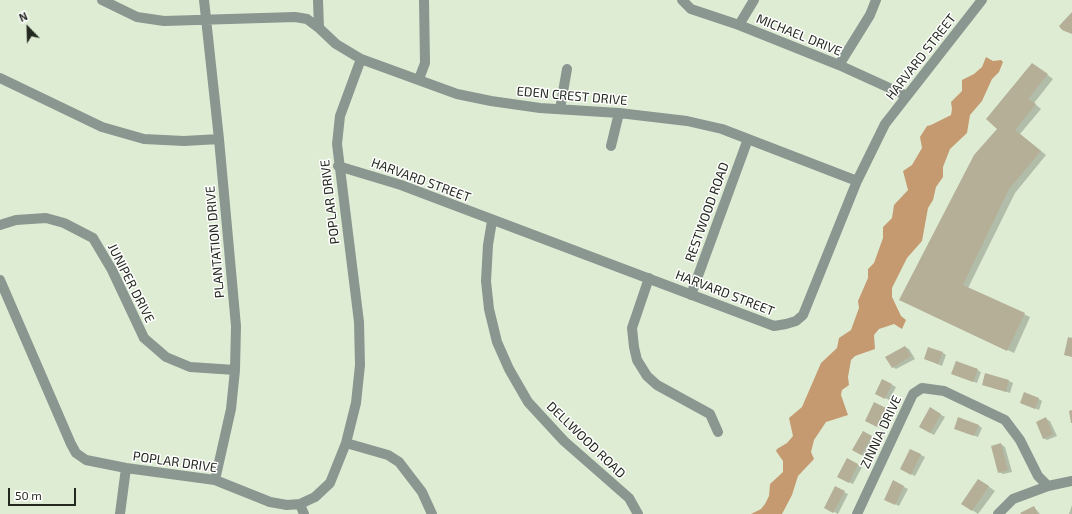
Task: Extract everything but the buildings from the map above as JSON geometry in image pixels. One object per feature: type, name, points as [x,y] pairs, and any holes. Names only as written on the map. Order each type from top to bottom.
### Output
[{"type":"street","name":"EDEN CREST DRIVE","points":[[102,0],[137,17],[164,21],[295,16],[307,19],[336,44],[361,58],[457,94],[491,101],[560,110],[619,113],[687,121],[722,129],[857,181]]},
{"type":"street","name":"PLANTATION DRIVE","points":[[204,0],[205,20],[220,139],[236,326],[235,370],[231,409],[215,480]]},
{"type":"street","points":[[318,0],[319,28]]},
{"type":"street","points":[[419,79],[425,62],[424,0]]},
{"type":"street","name":"MICHAEL DRIVE","points":[[682,0],[691,9],[739,25],[839,65],[907,96]]},
{"type":"street","points":[[739,25],[754,0]]},
{"type":"street","points":[[839,65],[870,14],[876,0]]},
{"type":"street","name":"HARVARD STREET","points":[[338,166],[402,185],[774,326],[796,321],[803,315],[808,305],[857,181],[885,124],[982,0]]},
{"type":"street","name":"POPLAR DRIVE","points":[[0,280],[32,357],[76,453],[86,460],[126,468],[215,480],[270,502],[287,505],[300,504],[315,497],[330,483],[346,443],[356,403],[360,365],[359,322],[338,166],[337,144],[340,116],[361,58]]},
{"type":"street","points":[[560,110],[567,69]]},
{"type":"street","points":[[0,78],[102,127],[144,139],[184,141],[220,139]]},
{"type":"street","points":[[611,146],[619,113]]},
{"type":"street","name":"RESTWOOD ROAD","points":[[691,295],[748,139]]},
{"type":"street","name":"JUNIPER DRIVE","points":[[0,225],[16,220],[46,218],[64,223],[93,238],[112,270],[144,338],[166,357],[190,367],[235,370]]},
{"type":"street","name":"DELLWOOD ROAD","points":[[492,220],[488,245],[486,281],[489,309],[497,342],[509,369],[528,402],[564,441],[629,498],[638,514]]},
{"type":"street","points":[[649,278],[632,328],[637,360],[647,376],[656,385],[710,414],[718,432]]},
{"type":"street","name":"ZINNIA DRIVE","points":[[857,514],[913,394],[922,388],[944,391],[1005,420],[1020,440],[1038,476],[1048,486]]},
{"type":"street","points":[[346,443],[388,455],[399,462],[422,492],[432,514]]},
{"type":"street","points":[[120,514],[126,468]]},
{"type":"street","points":[[998,514],[1013,499],[1048,486],[1072,482]]},
{"type":"street","points":[[300,504],[304,514]]},
{"type":"shaded area","points":[[986,57],[993,61],[1001,60],[1003,62],[999,72],[992,79],[982,101],[970,115],[967,133],[950,149],[943,167],[943,177],[936,187],[933,200],[928,208],[922,241],[907,258],[892,288],[892,297],[901,316],[906,320],[902,329],[894,324],[879,329],[874,335],[875,349],[855,356],[851,360],[848,377],[849,385],[842,390],[841,395],[848,415],[826,422],[814,440],[811,452],[814,459],[798,476],[792,495],[782,514],[751,514],[761,509],[765,504],[769,496],[770,484],[783,472],[783,461],[776,451],[787,443],[793,436],[789,418],[802,407],[821,363],[837,348],[839,338],[851,330],[859,308],[858,301],[868,278],[868,269],[874,263],[883,238],[883,227],[892,218],[894,205],[908,190],[903,171],[912,165],[922,148],[920,137],[927,126],[951,115],[951,102],[962,91],[962,80],[974,74],[982,67]]}]
